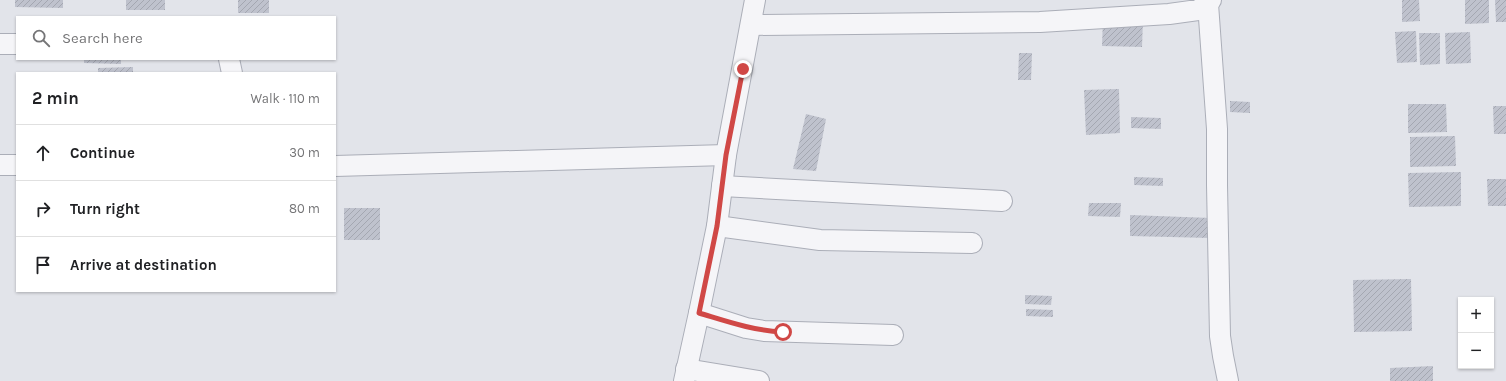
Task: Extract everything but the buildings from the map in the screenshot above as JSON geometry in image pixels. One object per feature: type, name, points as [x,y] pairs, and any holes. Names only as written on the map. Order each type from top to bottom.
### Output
[{"type":"street","points":[[755,0],[726,155],[717,226],[685,375],[759,381]]},
{"type":"street","points":[[751,25],[1040,22],[1169,14],[1198,10],[1210,2]]},
{"type":"street","points":[[1210,2],[1217,129],[1220,336],[1222,356],[1228,381]]},
{"type":"street","points":[[0,44],[16,44]]},
{"type":"street","points":[[230,60],[232,72]]},
{"type":"street","points":[[336,166],[726,155]]},
{"type":"street","points":[[0,165],[16,165]]},
{"type":"street","points":[[722,186],[1002,201]]},
{"type":"street","points":[[717,226],[820,240],[972,243]]},
{"type":"street","points":[[699,313],[746,328],[764,331],[893,335]]},
{"type":"route","points":[[743,69],[726,155],[717,226],[699,313],[746,328],[783,332]]}]
